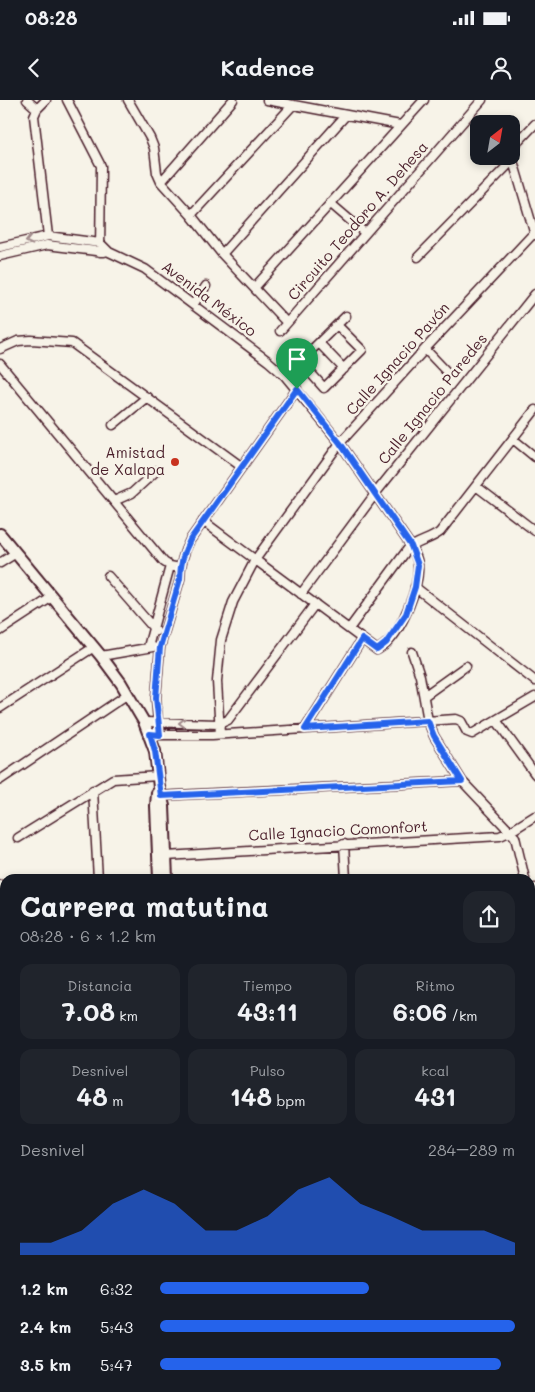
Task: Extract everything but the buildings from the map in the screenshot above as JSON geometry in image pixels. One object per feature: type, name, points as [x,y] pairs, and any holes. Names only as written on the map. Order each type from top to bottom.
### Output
[{"type":"main road","points":[[0,534],[101,656],[128,694],[144,722],[155,735],[159,793],[156,806],[159,874]]},
{"type":"main road","points":[[159,793],[164,806],[167,874]]},
{"type":"street","points":[[27,100],[36,109]]},
{"type":"street","points":[[46,100],[36,109],[34,116],[48,236]]},
{"type":"street","points":[[67,100],[102,166],[100,248]]},
{"type":"street","points":[[128,100],[152,143],[161,182]]},
{"type":"street","points":[[161,182],[233,100]]},
{"type":"street","points":[[267,100],[400,126]]},
{"type":"street","name":"Circuito Teodoro A. Dehesa","points":[[254,288],[424,100]]},
{"type":"street","name":"Circuito Teodoro A. Dehesa","points":[[161,182],[192,215],[222,254],[287,323],[482,100]]},
{"type":"street","points":[[192,215],[293,105]]},
{"type":"street","points":[[222,254],[346,115]]},
{"type":"street","points":[[520,144],[535,124]]},
{"type":"street","points":[[418,257],[503,165]]},
{"type":"street","points":[[515,165],[532,217],[535,234]]},
{"type":"street","points":[[330,203],[365,234]]},
{"type":"street","name":"Calle Ignacio Pavón","points":[[220,734],[217,680],[221,640],[233,602],[255,560],[340,443],[535,234]]},
{"type":"street","points":[[0,247],[48,236],[100,248]]},
{"type":"street","points":[[0,256],[47,245],[100,248]]},
{"type":"street","name":"Avenida México","points":[[100,248],[140,266],[268,361],[285,376],[340,443],[411,546],[418,565],[415,587],[403,620],[386,643],[377,650],[362,639]]},
{"type":"street","points":[[193,305],[206,286]]},
{"type":"street","name":"Calle Ignacio Paredes","points":[[301,594],[375,494],[535,294]]},
{"type":"street","points":[[285,376],[346,316]]},
{"type":"street","points":[[280,331],[287,323]]},
{"type":"street","points":[[300,361],[324,388],[344,369],[362,350],[337,325]]},
{"type":"street","points":[[0,349],[18,341],[72,343],[242,467]]},
{"type":"street","points":[[319,343],[344,369]]},
{"type":"street","points":[[426,349],[445,370]]},
{"type":"street","points":[[0,364],[164,562],[170,566],[180,568]]},
{"type":"street","points":[[297,389],[203,521],[184,551],[180,568],[180,579],[160,647],[156,686],[158,723],[155,735],[220,734],[458,719],[469,734],[535,697]]},
{"type":"street","points":[[114,425],[147,397]]},
{"type":"street","points":[[349,629],[411,546],[440,532],[535,410]]},
{"type":"street","points":[[512,439],[535,457]]},
{"type":"street","points":[[114,501],[132,493],[156,471]]},
{"type":"street","points":[[476,486],[535,530]]},
{"type":"street","points":[[203,521],[362,639],[305,729]]},
{"type":"street","points":[[0,563],[16,553]]},
{"type":"street","points":[[148,647],[170,566]]},
{"type":"street","points":[[108,576],[153,630],[163,634]]},
{"type":"street","points":[[415,587],[535,681]]},
{"type":"street","points":[[0,631],[52,596]]},
{"type":"street","points":[[144,722],[220,724],[228,720],[315,604]]},
{"type":"street","points":[[0,708],[94,647]]},
{"type":"street","points":[[101,656],[148,647],[160,647]]},
{"type":"street","points":[[412,652],[420,676],[428,721],[434,736],[462,781],[511,831],[517,843],[525,874]]},
{"type":"street","points":[[424,696],[466,666]]},
{"type":"street","points":[[0,780],[128,694]]},
{"type":"street","points":[[496,720],[535,774]]},
{"type":"street","points":[[18,838],[113,779],[158,776]]},
{"type":"street","points":[[159,793],[462,781]]},
{"type":"street","points":[[93,790],[98,874]]},
{"type":"street","name":"Calle Ignacio Comonfort","points":[[166,856],[500,836],[535,816]]},
{"type":"street","points":[[344,844],[346,874]]},
{"type":"place","name":"Amistad de Xalapa","points":[[175,462]]},
{"type":"route","points":[[297,389],[340,443],[411,546],[418,565],[415,587],[403,620],[386,643],[377,650],[362,639],[305,729],[428,721],[434,736],[462,781],[161,796],[155,751],[150,734],[160,735],[156,686],[160,647],[180,579],[180,568],[184,551],[297,389]]}]
